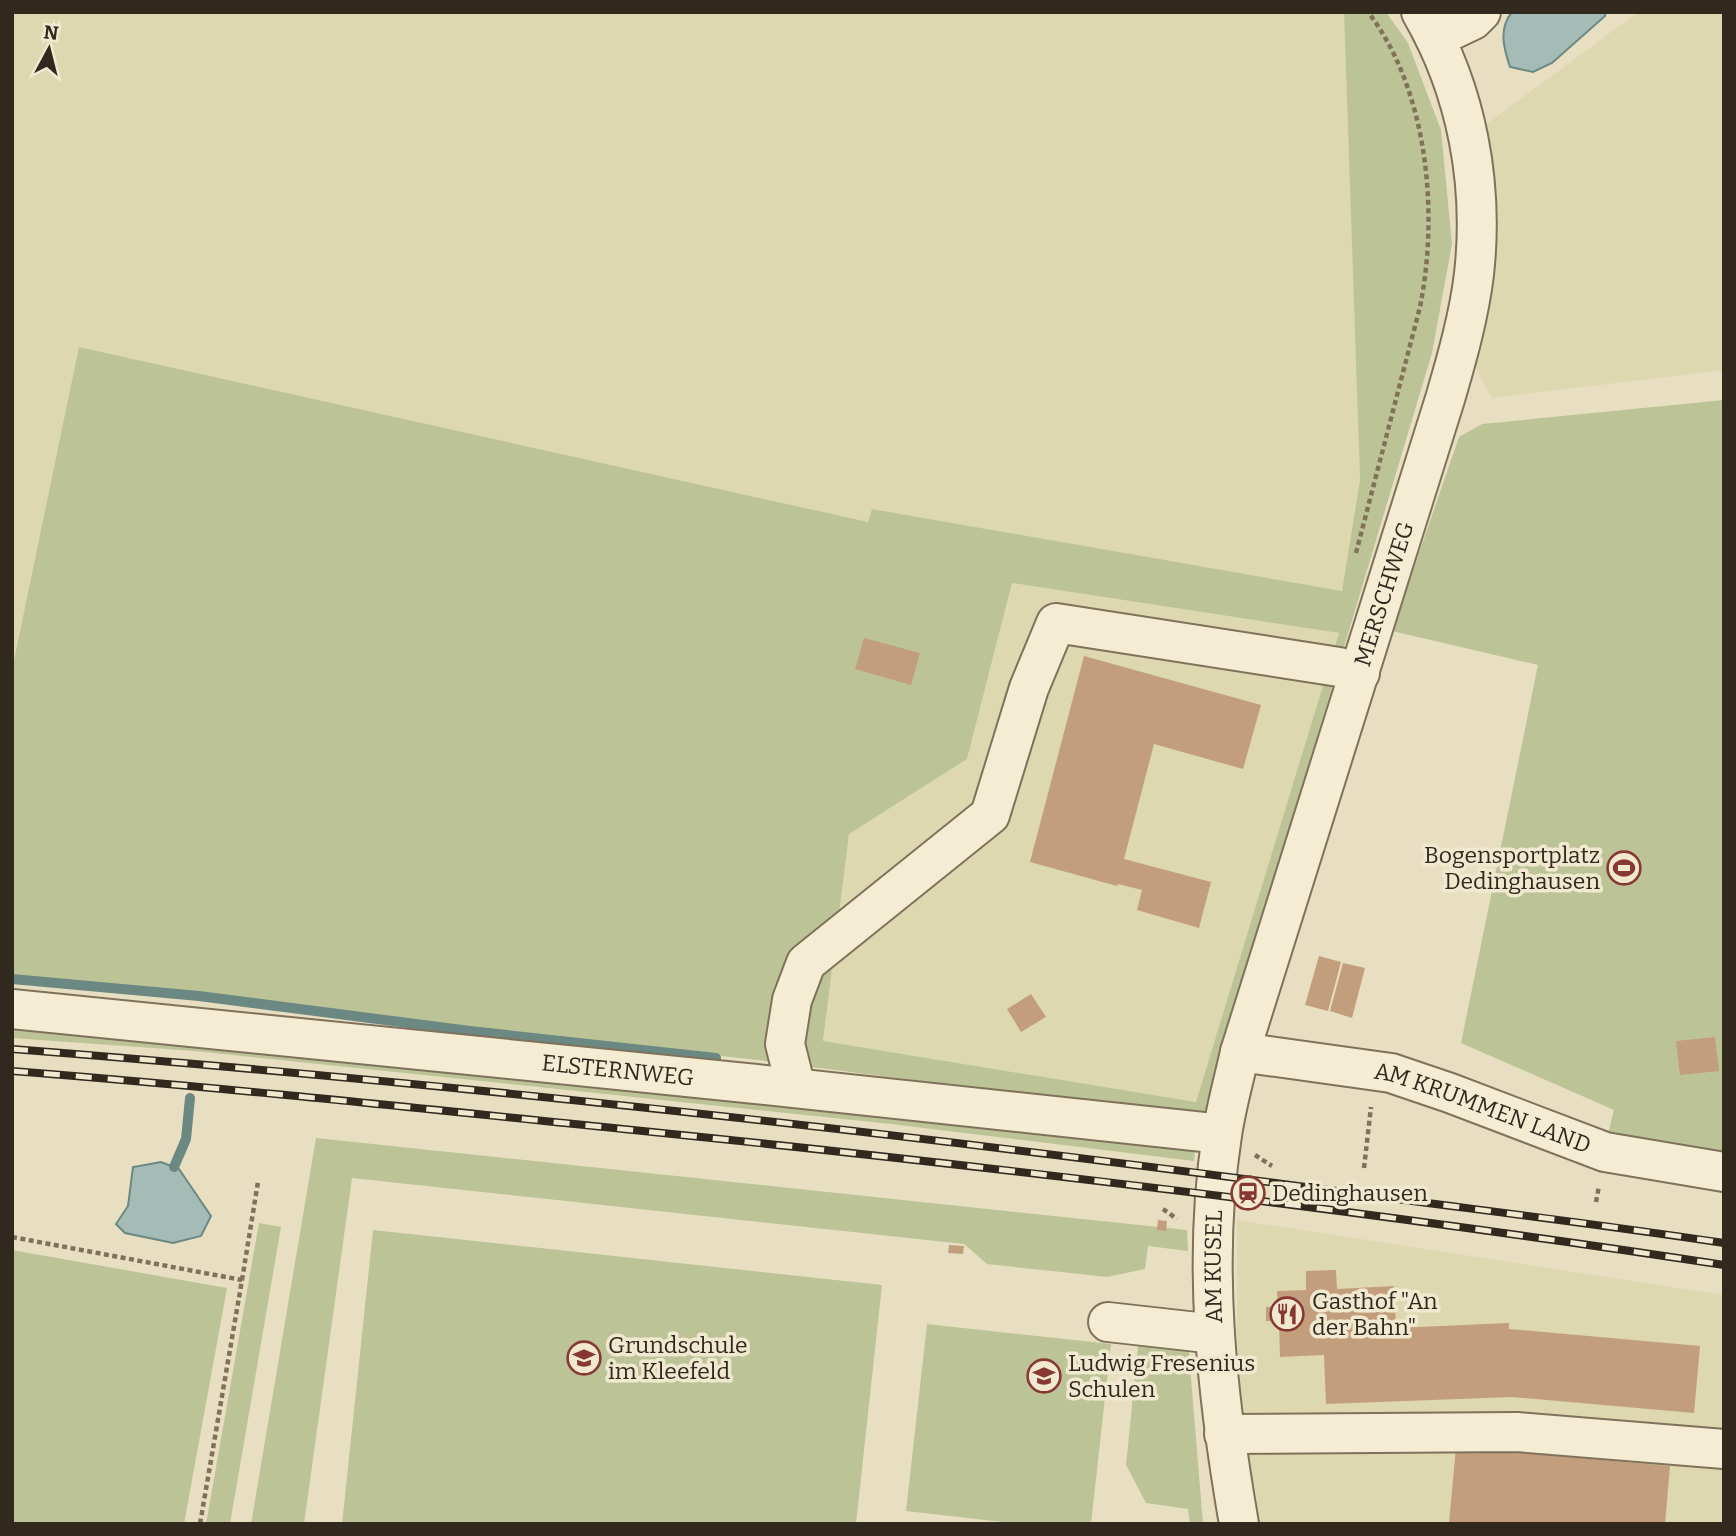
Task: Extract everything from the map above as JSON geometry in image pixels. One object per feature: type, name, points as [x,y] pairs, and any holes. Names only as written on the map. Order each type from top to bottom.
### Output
[{"type":"street","points":[[1428,25],[1473,20],[1481,12]]},
{"type":"street","name":"MERSCHWEG","points":[[1217,1174],[1222,1134],[1240,1052],[1454,368],[1474,276],[1476,211],[1471,153],[1454,84],[1428,25]]},
{"type":"street","points":[[796,1088],[785,1044],[792,1000],[806,963],[990,814],[1029,688],[1056,623],[1339,667],[1360,673]]},
{"type":"street","name":"ELSTERNWEG","points":[[12,1009],[1222,1134]]},
{"type":"street","points":[[756,1084],[785,1044]]},
{"type":"street","name":"AM KRUMMEN LAND","points":[[1240,1052],[1391,1073],[1605,1152],[1724,1172]]},
{"type":"street","name":"AM KUSEL","points":[[1217,1174],[1213,1232],[1215,1335],[1224,1434],[1239,1524]]},
{"type":"street","points":[[1108,1322],[1215,1335]]},
{"type":"street","points":[[1224,1434],[1517,1432],[1724,1449]]},
{"type":"path","points":[[1354,563],[1358,537],[1420,307],[1429,242],[1427,189],[1410,89],[1392,47],[1368,12]]},
{"type":"path","points":[[1364,1168],[1376,1071]]},
{"type":"path","points":[[200,1524],[258,1182]]},
{"type":"path","points":[[12,1237],[242,1280]]},
{"type":"shaded area","points":[[12,12],[1344,12],[1360,480],[1342,592],[873,509],[869,523],[80,347],[12,670]]},
{"type":"shaded area","points":[[1638,12],[1724,12],[1724,370],[1492,398],[1473,362],[1484,126]]},
{"type":"shaded area","points":[[1012,583],[1339,633],[1196,1102],[823,1042],[849,834],[967,759]]},
{"type":"shaded area","points":[[1237,1220],[1724,1295],[1724,1524],[1253,1524],[1245,1467],[1237,1336]]},
{"type":"green space","points":[[1344,12],[1386,12],[1408,43],[1441,130],[1452,244],[1432,353],[1202,1122],[1191,1116],[758,1060],[12,977],[12,670],[79,347],[868,522],[872,509],[1342,591],[1360,480]],"holes":[[[1012,583],[1339,633],[1196,1102],[823,1041],[849,834],[967,759]]]},
{"type":"green space","points":[[1724,400],[1724,1157],[1607,1138],[1614,1110],[1461,1043],[1538,665],[1392,631],[1459,437],[1482,424]]},
{"type":"green space","points":[[12,1018],[1196,1139],[1194,1161],[891,1124],[195,1051],[12,1038]]},
{"type":"green space","points":[[316,1138],[1187,1230],[1188,1251],[1148,1246],[1145,1269],[1107,1277],[987,1264],[964,1244],[352,1178],[304,1524],[251,1524]]},
{"type":"green space","points":[[259,1223],[281,1227],[230,1524],[206,1524]]},
{"type":"green space","name":"Grundschule im Kleefeld","points":[[373,1230],[882,1285],[856,1524],[342,1524]]},
{"type":"green space","points":[[12,1250],[227,1288],[184,1524],[12,1524]]},
{"type":"green space","points":[[927,1324],[1111,1344],[1091,1524],[1020,1524],[906,1511]]},
{"type":"green space","points":[[1139,1337],[1188,1342],[1203,1524],[1190,1524],[1188,1509],[1146,1503],[1126,1465]]},
{"type":"water","points":[[1512,12],[1606,12],[1605,16],[1552,63],[1533,72],[1510,67],[1504,46],[1504,32]]},
{"type":"water","points":[[161,1162],[179,1169],[211,1216],[201,1236],[173,1243],[125,1233],[116,1224],[128,1206],[133,1167]]},
{"type":"building","points":[[864,638],[920,653],[911,685],[855,669]]},
{"type":"building","points":[[1084,656],[1261,705],[1243,769],[1154,744],[1124,859],[1211,882],[1199,928],[1137,910],[1142,890],[1118,884],[1117,886],[1030,862]]},
{"type":"building","points":[[1319,956],[1341,962],[1328,1011],[1305,1005]]},
{"type":"building","points":[[1343,963],[1365,968],[1352,1018],[1330,1011]]},
{"type":"building","points":[[1031,994],[1046,1017],[1021,1032],[1007,1009]]},
{"type":"building","points":[[1715,1037],[1719,1071],[1680,1075],[1676,1041]]},
{"type":"building","points":[[1158,1220],[1167,1221],[1166,1231],[1157,1230]]},
{"type":"building","points":[[949,1245],[964,1246],[963,1254],[948,1253]]},
{"type":"building","points":[[1336,1270],[1337,1289],[1394,1286],[1396,1328],[1509,1323],[1509,1329],[1700,1346],[1694,1413],[1512,1397],[1326,1404],[1324,1355],[1280,1357],[1279,1321],[1266,1321],[1266,1307],[1278,1306],[1277,1291],[1306,1290],[1306,1271]]},
{"type":"building","points":[[1456,1447],[1670,1466],[1665,1524],[1449,1523]]},
{"type":"waterway","points":[[12,979],[199,996],[470,1031],[716,1058]]},
{"type":"waterway","points":[[174,1167],[186,1139],[190,1098]]},
{"type":"railway","points":[[12,1049],[342,1077],[672,1110],[1165,1169],[1724,1243]]},
{"type":"railway","points":[[12,1071],[322,1099],[906,1159],[1316,1208],[1724,1265]]},
{"type":"place","name":"Bogensportplatz Dedinghausen","points":[[1624,868]]},
{"type":"place","name":"Dedinghausen","points":[[1248,1193]]},
{"type":"place","name":"Gasthof \"An der Bahn\"","points":[[1287,1314]]},
{"type":"place","name":"Grundschule im Kleefeld","points":[[584,1358]]},
{"type":"place","name":"Ludwig Fresenius Schulen","points":[[1044,1376]]}]
